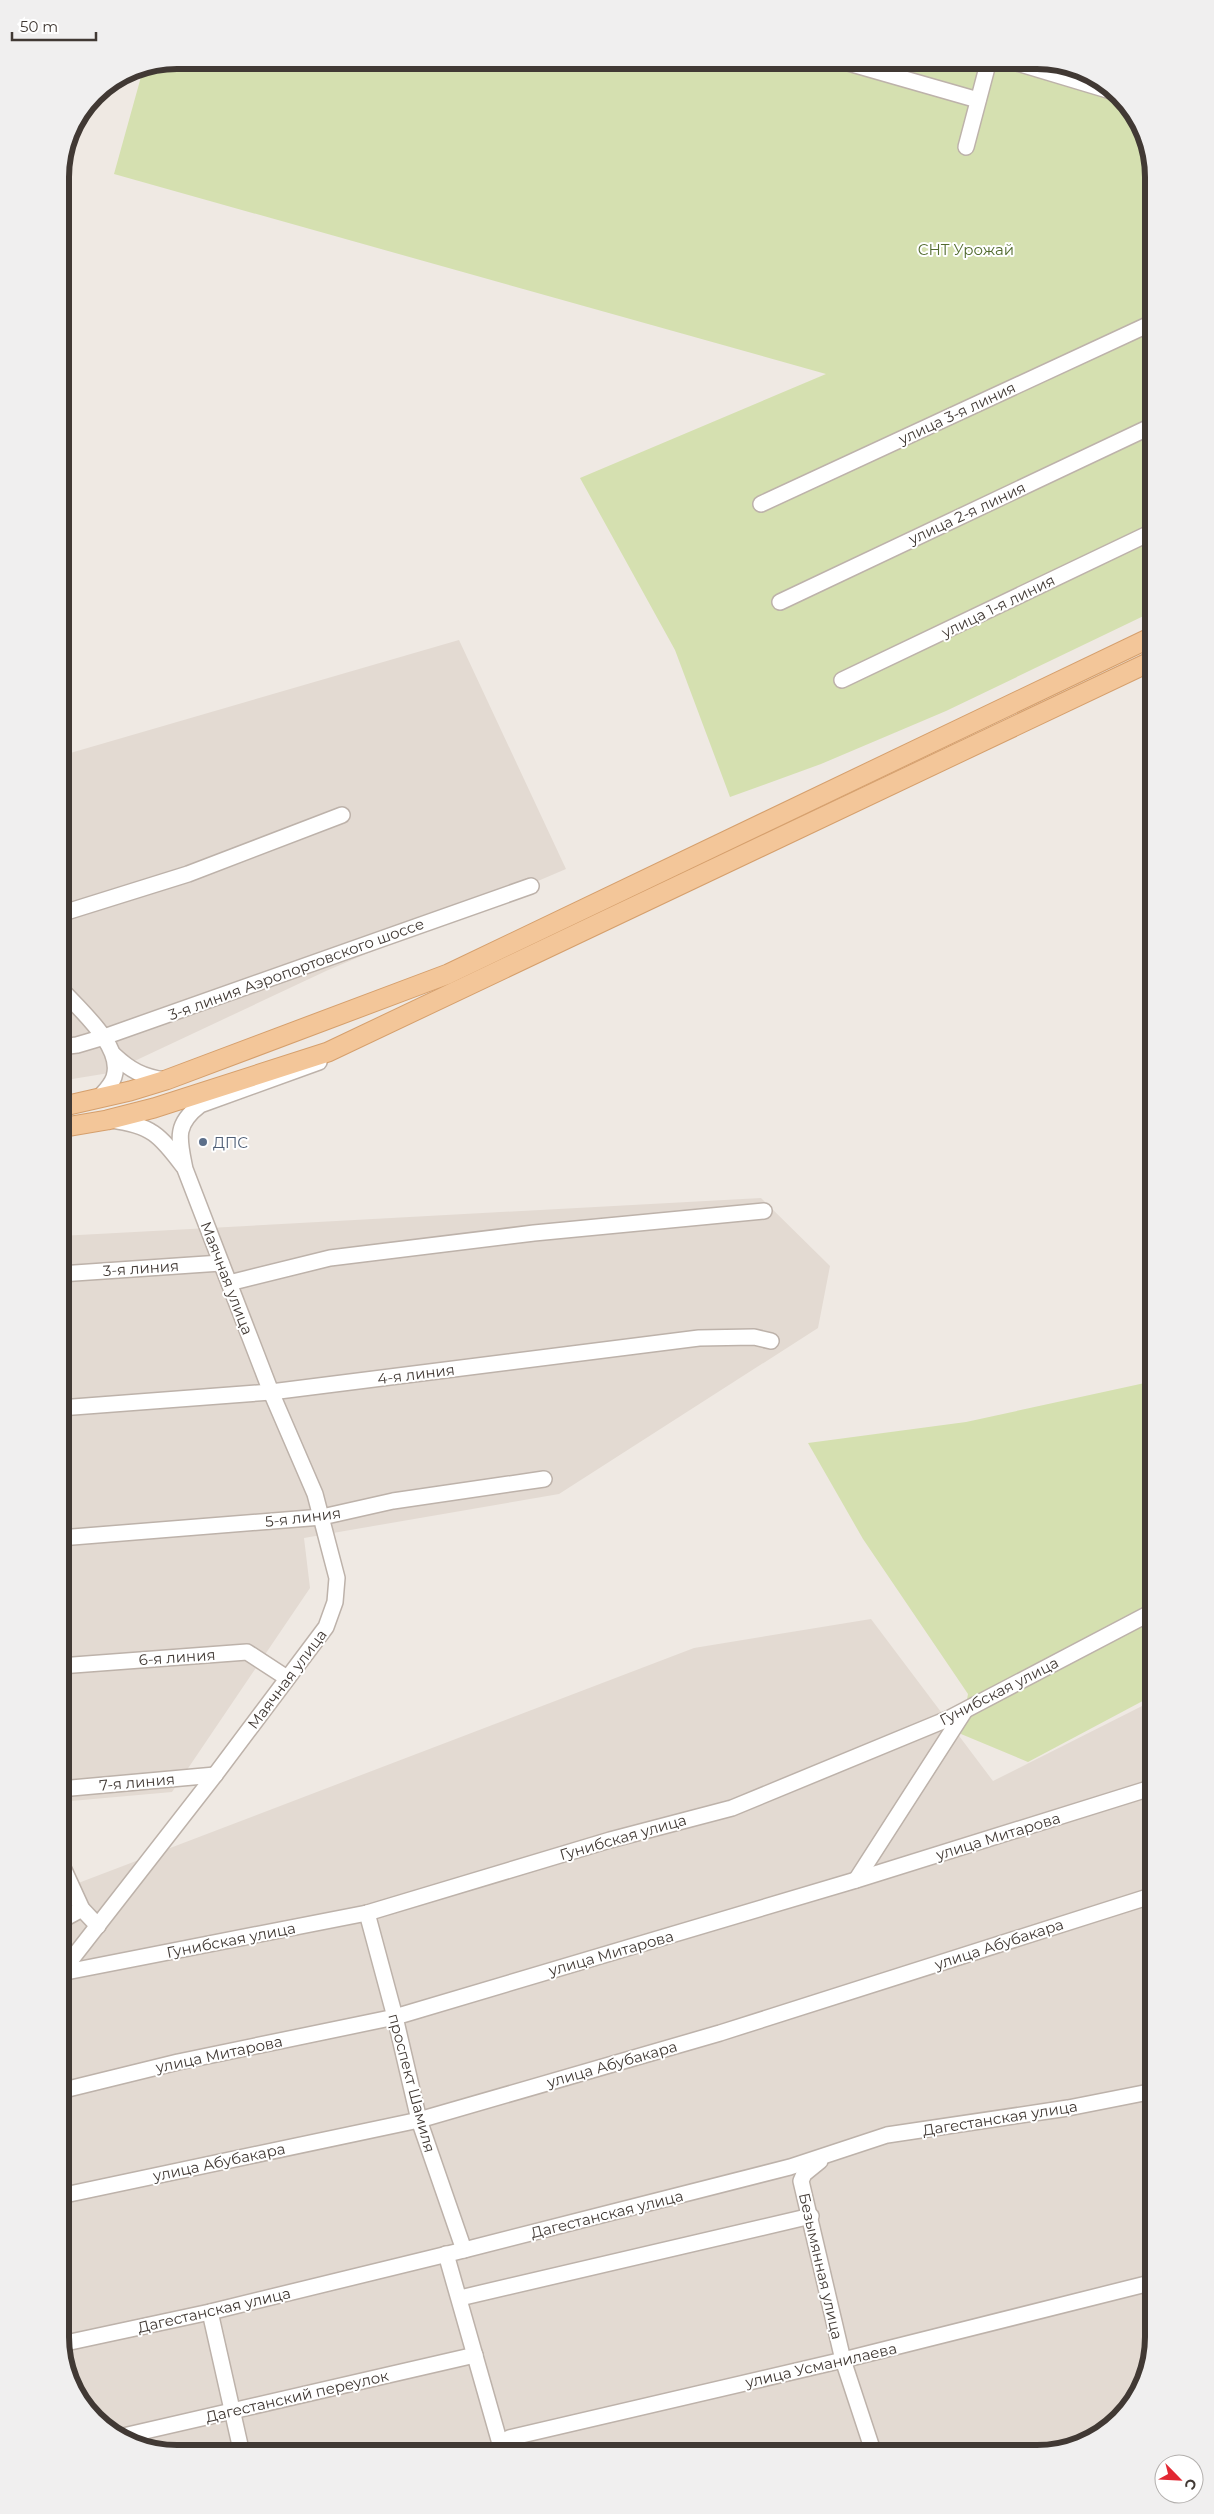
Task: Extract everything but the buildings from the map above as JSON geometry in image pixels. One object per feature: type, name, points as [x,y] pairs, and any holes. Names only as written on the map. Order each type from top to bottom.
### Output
[{"type":"main road","points":[[69,1105],[166,1080],[448,974],[1145,640]]},
{"type":"main road","points":[[69,1126],[107,1120],[154,1108],[328,1052],[1145,664]]},
{"type":"street","points":[[870,69],[978,100]]},
{"type":"street","points":[[966,148],[987,69]]},
{"type":"street","points":[[1037,69],[1097,87]]},
{"type":"street","name":"улица 3-я линия","points":[[761,504],[1145,326]]},
{"type":"street","name":"улица 2-я линия","points":[[780,602],[1145,429]]},
{"type":"street","name":"улица 1-я линия","points":[[842,680],[1145,535]]},
{"type":"street","points":[[69,911],[188,874],[342,815]]},
{"type":"street","name":"3-я линия Аэропортовского шоссе","points":[[69,1046],[104,1037],[530,886]]},
{"type":"street","points":[[69,998],[104,1037],[114,1055],[134,1071],[146,1077],[166,1080]]},
{"type":"street","points":[[185,1169],[180,1136],[181,1126],[187,1115],[200,1105],[316,1064],[359,1038]]},
{"type":"street","points":[[98,1099],[114,1076],[114,1055]]},
{"type":"street","points":[[107,1120],[130,1123],[163,1138],[185,1169]]},
{"type":"street","name":"Маячная улица","points":[[69,1963],[215,1775],[326,1627],[335,1602],[337,1578],[322,1517],[307,1472],[271,1392],[185,1169]]},
{"type":"street","points":[[229,1283],[330,1258],[534,1233],[764,1211]]},
{"type":"street","name":"3-я линия","points":[[69,1273],[221,1263]]},
{"type":"street","name":"4-я линия","points":[[69,1407],[271,1392],[699,1338],[754,1337],[771,1341]]},
{"type":"street","name":"5-я линия","points":[[69,1537],[322,1517],[393,1501],[544,1480]]},
{"type":"street","name":"Гунибская улица","points":[[69,1972],[367,1913],[620,1838],[732,1808],[965,1710],[1145,1617]]},
{"type":"street","name":"6-я линия","points":[[69,1665],[247,1652],[287,1678]]},
{"type":"street","points":[[856,1880],[965,1710]]},
{"type":"street","name":"7-я линия","points":[[69,1788],[215,1775]]},
{"type":"street","name":"улица Митарова","points":[[69,2090],[178,2062],[395,2017],[856,1880],[1145,1790]]},
{"type":"street","points":[[69,1881],[82,1909],[98,1926]]},
{"type":"street","name":"улица Абубакара","points":[[69,2194],[419,2120],[720,2033],[1145,1898]]},
{"type":"street","points":[[69,1916],[82,1909]]},
{"type":"street","name":"проспект Шамиля","points":[[367,1913],[395,2017],[419,2120],[464,2250]]},
{"type":"street","name":"Дагестанская улица","points":[[69,2342],[210,2312],[464,2250],[790,2167],[887,2135],[1068,2108],[1145,2093]]},
{"type":"street","name":"Безымянная улица","points":[[837,2150],[813,2166],[804,2174],[801,2181],[811,2216],[842,2360],[871,2445]]},
{"type":"street","points":[[460,2298],[811,2216]]},
{"type":"street","points":[[446,2254],[460,2298],[498,2445]]},
{"type":"street","name":"улица Усманилаева","points":[[504,2445],[509,2438],[842,2360],[1145,2284]]},
{"type":"street","points":[[210,2312],[240,2445]]},
{"type":"street","name":"Дагестанский переулок","points":[[130,2434],[475,2355]]},
{"type":"shaded area","points":[[459,640],[566,869],[326,971],[109,1073],[69,1080],[69,753]]},
{"type":"shaded area","points":[[761,1198],[830,1266],[818,1328],[559,1494],[304,1538],[310,1588],[172,1792],[69,1801],[69,1236]]},
{"type":"shaded area","points":[[871,1619],[993,1781],[1145,1705],[1145,2338],[1140,2372],[1119,2409],[1109,2419],[1079,2437],[1065,2442],[1045,2445],[169,2445],[142,2440],[105,2419],[91,2403],[77,2379],[69,2345],[69,1887],[694,1648]]},
{"type":"green space","name":"СНТ Урожай","points":[[169,69],[1045,69],[1072,74],[1109,95],[1123,111],[1137,135],[1142,149],[1145,169],[1145,615],[946,711],[821,764],[730,797],[675,650],[580,478],[826,374],[114,174],[142,75]]},
{"type":"green space","points":[[1145,1383],[1145,1700],[1028,1762],[961,1734],[968,1694],[863,1539],[808,1443],[966,1422]]},
{"type":"place","name":"ДПС","points":[[203,1142]]}]
